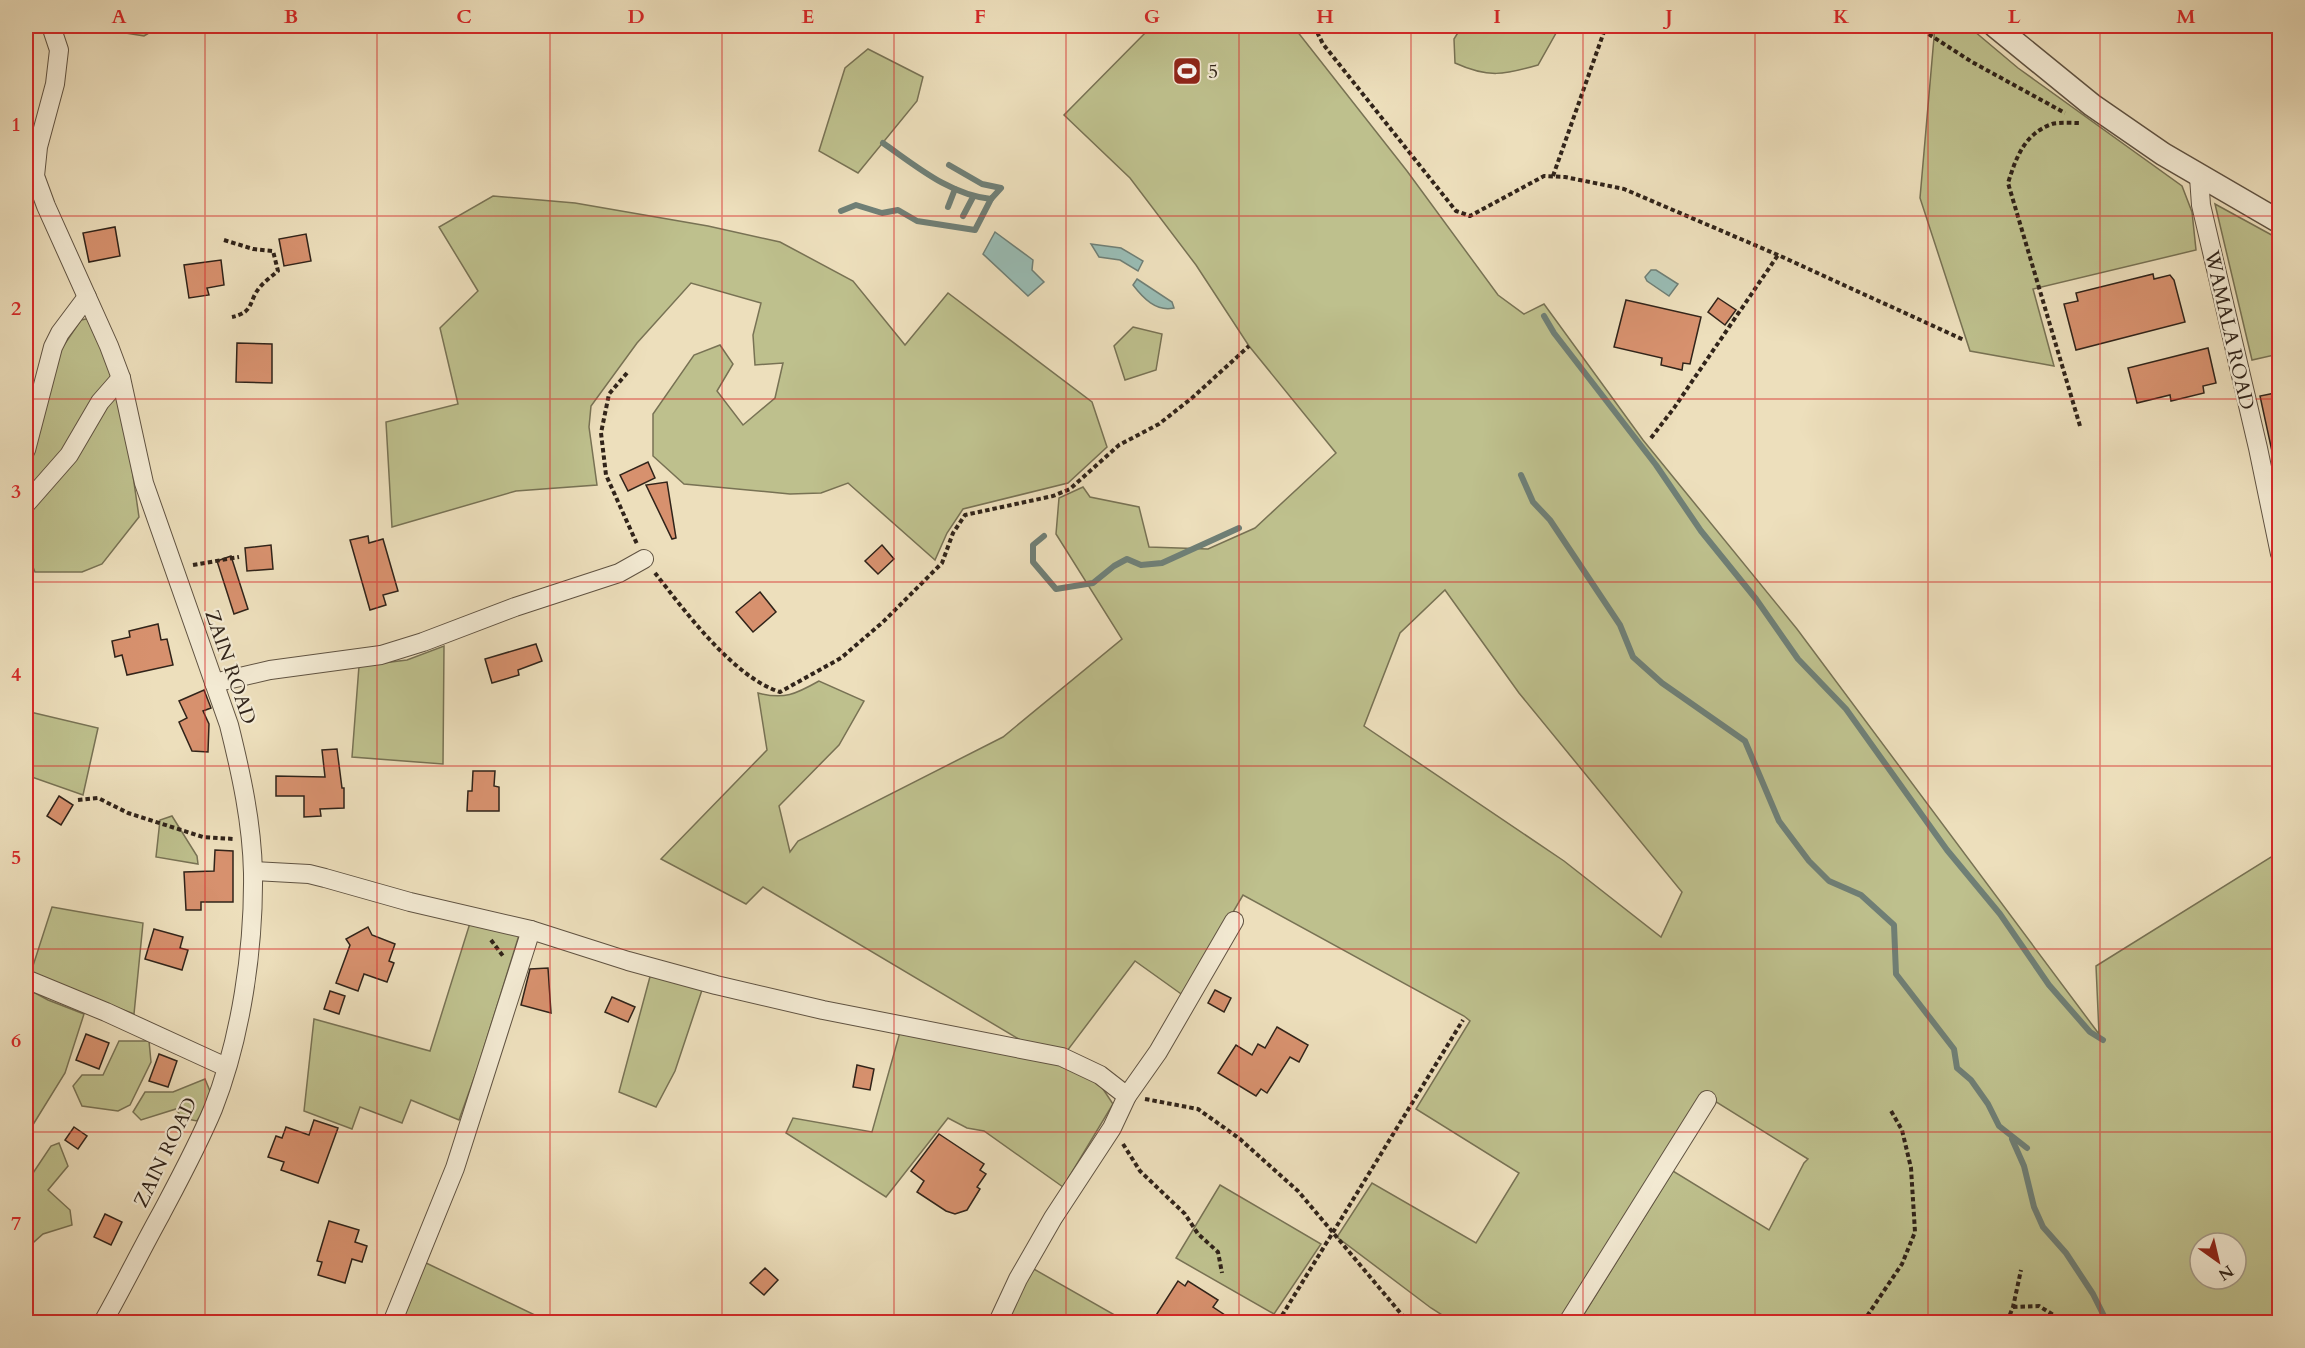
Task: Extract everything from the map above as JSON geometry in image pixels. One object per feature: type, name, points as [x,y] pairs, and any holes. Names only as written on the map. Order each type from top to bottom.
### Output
[{"type":"street","name":"ZAIN ROAD","points":[[51,26],[59,50],[55,84],[38,147],[35,176],[121,378],[144,483],[172,569],[229,725],[240,767],[253,871],[251,932],[237,1025],[214,1107],[103,1323]]},
{"type":"street","points":[[1995,26],[2092,105],[2199,177],[2280,222]]},
{"type":"street","name":"WAMALA ROAD","points":[[2199,177],[2200,205],[2258,448],[2280,554]]},
{"type":"street","points":[[26,450],[53,347],[60,333],[87,297]]},
{"type":"street","points":[[26,504],[69,455],[100,402],[121,378]]},
{"type":"street","points":[[214,683],[270,670],[381,655],[423,642],[515,607],[608,577],[644,559]]},
{"type":"street","points":[[253,871],[309,874],[531,930],[717,986],[823,1010],[1062,1057],[1100,1075],[1127,1096]]},
{"type":"street","points":[[998,1323],[1018,1279],[1053,1218],[1112,1128],[1127,1096],[1173,1026],[1234,921]]},
{"type":"street","points":[[394,1318],[455,1168],[531,930]]},
{"type":"street","points":[[26,980],[106,1012],[226,1067]]},
{"type":"street","points":[[1568,1323],[1707,1100]]},
{"type":"path","points":[[1323,26],[1318,34],[1323,44],[1456,211],[1470,216],[1544,176],[1565,177],[1624,189],[1778,255],[1964,340]]},
{"type":"path","points":[[1552,176],[1606,26]]},
{"type":"path","points":[[1916,26],[1972,62],[2092,129]]},
{"type":"path","points":[[2080,426],[2008,183],[2018,152],[2035,134],[2053,124],[2081,123]]},
{"type":"path","points":[[224,240],[253,249],[273,251],[278,271],[258,289],[252,305],[244,314],[232,317]]},
{"type":"path","points":[[1651,438],[1778,255]]},
{"type":"path","points":[[627,373],[609,394],[601,434],[606,475],[644,559],[700,629],[743,671],[767,688],[780,692],[841,658],[883,622],[942,563],[953,533],[965,515],[1053,496],[1070,489],[1119,445],[1159,424],[1192,398],[1249,346]]},
{"type":"path","points":[[172,569],[239,557]]},
{"type":"path","points":[[78,800],[98,798],[128,813],[203,837],[250,841]]},
{"type":"path","points":[[472,916],[517,973]]},
{"type":"path","points":[[1278,1323],[1463,1020]]},
{"type":"path","points":[[1127,1096],[1198,1109],[1240,1139],[1298,1191],[1408,1323]]},
{"type":"path","points":[[1863,1323],[1902,1264],[1915,1232],[1911,1168],[1902,1130],[1890,1109]]},
{"type":"path","points":[[1112,1128],[1140,1171],[1185,1214],[1198,1234],[1218,1252],[1222,1273]]},
{"type":"path","points":[[2007,1323],[2021,1270]]},
{"type":"path","points":[[2013,1307],[2039,1306],[2065,1323]]},
{"type":"green space","points":[[82,26],[161,26],[144,36]]},
{"type":"green space","points":[[1152,26],[1293,26],[1407,171],[1498,295],[1524,314],[1544,304],[1643,440],[1797,629],[2099,1034],[2096,966],[2279,852],[2279,1322],[1579,1322],[1673,1171],[1769,1230],[1808,1159],[1702,1093],[1562,1322],[1453,1322],[1337,1237],[1372,1183],[1476,1243],[1519,1173],[1416,1109],[1470,1021],[1464,1016],[1243,895],[1184,996],[1135,961],[1067,1051],[1022,1041],[763,887],[746,904],[661,859],[767,750],[758,693],[783,696],[819,681],[864,701],[839,745],[779,806],[790,852],[798,841],[1003,737],[1122,639],[1056,534],[1059,498],[1083,487],[1090,497],[1139,507],[1149,547],[1208,549],[1255,528],[1336,453],[1249,346],[1196,265],[1130,178],[1064,115]],"holes":[[[1445,590],[1519,693],[1682,892],[1661,937],[1564,861],[1364,726],[1400,633]]]},
{"type":"green space","points":[[1462,26],[1560,26],[1538,65],[1505,73],[1487,73],[1455,63],[1454,39]]},
{"type":"green space","points":[[1935,26],[1968,26],[2018,68],[2182,186],[2192,212],[2196,250],[2033,289],[2054,366],[1970,351],[1920,198]]},
{"type":"green space","points":[[868,49],[923,77],[917,101],[858,173],[819,151],[845,68]]},
{"type":"green space","points":[[493,196],[575,203],[708,226],[780,242],[853,281],[905,345],[948,293],[1092,402],[1107,447],[1068,483],[963,509],[947,533],[935,560],[848,483],[821,493],[790,494],[684,484],[653,456],[653,414],[694,355],[720,345],[733,364],[717,391],[743,425],[775,398],[783,363],[755,365],[753,335],[761,303],[691,283],[637,343],[591,406],[589,427],[597,485],[516,491],[392,527],[386,422],[458,404],[440,328],[478,291],[439,227]]},
{"type":"green space","points":[[2215,204],[2279,239],[2279,354],[2252,360]]},
{"type":"green space","points":[[96,317],[122,400],[139,517],[102,564],[82,572],[35,572],[26,550],[26,512],[38,498],[26,461],[26,454],[51,364],[81,320]]},
{"type":"green space","points":[[1133,327],[1162,334],[1156,370],[1125,380],[1114,346]]},
{"type":"green space","points":[[444,646],[443,764],[352,757],[359,666],[407,660]]},
{"type":"green space","points":[[26,711],[98,728],[83,795],[26,775]]},
{"type":"green space","points":[[172,816],[197,856],[198,864],[156,857],[160,820]]},
{"type":"green space","points":[[52,907],[143,923],[134,1014],[30,975]]},
{"type":"green space","points":[[470,923],[520,932],[459,1120],[411,1100],[402,1123],[360,1107],[352,1129],[304,1111],[314,1019],[430,1051]]},
{"type":"green space","points":[[651,973],[703,987],[675,1071],[656,1107],[619,1092]]},
{"type":"green space","points":[[26,988],[48,1000],[84,1014],[65,1073],[26,1136]]},
{"type":"green space","points":[[900,1032],[1045,1058],[1093,1074],[1113,1104],[1063,1187],[984,1131],[967,1128],[948,1118],[886,1197],[786,1133],[793,1118],[872,1132]]},
{"type":"green space","points":[[119,1041],[149,1041],[151,1062],[130,1105],[118,1111],[82,1106],[73,1086],[82,1075],[103,1075]]},
{"type":"green space","points":[[205,1079],[212,1096],[197,1121],[182,1118],[176,1109],[141,1120],[133,1112],[145,1092],[173,1092]]},
{"type":"green space","points":[[59,1143],[68,1166],[48,1190],[70,1210],[72,1225],[43,1234],[26,1249],[26,1228],[29,1225],[26,1221],[26,1175],[33,1173],[51,1146]]},
{"type":"green space","points":[[1220,1185],[1321,1244],[1274,1314],[1176,1258]]},
{"type":"green space","points":[[424,1262],[535,1315],[531,1322],[395,1322]]},
{"type":"green space","points":[[1032,1268],[1127,1322],[998,1322]]},
{"type":"water","points":[[995,232],[1033,260],[1032,270],[1044,282],[1028,296],[983,254]]},
{"type":"water","points":[[1091,244],[1121,248],[1143,261],[1138,271],[1120,260],[1099,257]]},
{"type":"water","points":[[1651,270],[1656,270],[1678,284],[1669,296],[1647,281],[1645,277]]},
{"type":"water","points":[[1137,279],[1172,302],[1174,308],[1161,308],[1150,303],[1133,285]]},
{"type":"building","points":[[115,227],[120,256],[89,262],[83,233]]},
{"type":"building","points":[[306,234],[311,261],[284,266],[279,239]]},
{"type":"building","points":[[221,260],[224,285],[207,288],[209,295],[189,298],[184,265]]},
{"type":"building","points":[[2153,274],[2154,279],[2170,275],[2174,280],[2185,322],[2076,350],[2064,304],[2078,301],[2076,293]]},
{"type":"building","points":[[1718,298],[1736,310],[1725,325],[1708,312]]},
{"type":"building","points":[[1626,300],[1701,317],[1690,364],[1683,363],[1682,370],[1661,365],[1662,358],[1614,347]]},
{"type":"building","points":[[237,343],[272,344],[272,383],[236,382]]},
{"type":"building","points":[[2208,348],[2216,383],[2203,386],[2204,393],[2171,401],[2170,395],[2137,403],[2128,368]]},
{"type":"building","points":[[2280,392],[2280,455],[2273,456],[2260,396]]},
{"type":"building","points":[[648,462],[655,478],[628,491],[620,475]]},
{"type":"building","points":[[667,482],[676,538],[672,539],[646,485]]},
{"type":"building","points":[[368,536],[369,543],[383,539],[398,591],[383,595],[386,605],[370,610],[350,540]]},
{"type":"building","points":[[271,545],[273,569],[247,571],[245,548]]},
{"type":"building","points":[[882,545],[894,559],[878,574],[865,561]]},
{"type":"building","points":[[231,556],[248,609],[234,614],[217,561]]},
{"type":"building","points":[[760,592],[776,612],[753,632],[736,612]]},
{"type":"building","points":[[158,624],[161,640],[167,639],[173,665],[127,675],[122,655],[115,657],[112,641],[130,637],[129,631]]},
{"type":"building","points":[[536,644],[542,661],[518,670],[519,675],[492,683],[485,659]]},
{"type":"building","points":[[204,690],[211,708],[203,711],[209,724],[208,752],[192,751],[179,722],[187,718],[179,701]]},
{"type":"building","points":[[337,749],[342,788],[344,788],[344,808],[320,809],[321,816],[304,817],[304,796],[276,796],[276,776],[325,777],[322,750]]},
{"type":"building","points":[[473,771],[495,771],[494,786],[499,787],[499,811],[467,811],[468,791],[472,791]]},
{"type":"building","points":[[59,796],[73,805],[61,825],[47,816]]},
{"type":"building","points":[[215,850],[233,851],[233,902],[201,902],[201,910],[186,910],[184,872],[214,871]]},
{"type":"building","points":[[368,927],[372,935],[395,944],[389,961],[394,963],[387,982],[364,974],[358,991],[336,983],[350,945],[346,939]]},
{"type":"building","points":[[154,929],[183,937],[180,948],[188,950],[182,970],[145,959]]},
{"type":"building","points":[[548,968],[551,1013],[521,1005],[530,969]]},
{"type":"building","points":[[1215,990],[1231,998],[1224,1012],[1208,1003]]},
{"type":"building","points":[[330,991],[345,996],[339,1014],[324,1009]]},
{"type":"building","points":[[612,997],[635,1007],[628,1022],[605,1012]]},
{"type":"building","points":[[1277,1027],[1308,1045],[1299,1062],[1290,1057],[1267,1093],[1261,1089],[1256,1096],[1218,1073],[1236,1045],[1252,1055],[1258,1044],[1265,1048]]},
{"type":"building","points":[[86,1034],[109,1043],[99,1069],[76,1060]]},
{"type":"building","points":[[159,1054],[177,1061],[168,1087],[149,1081]]},
{"type":"building","points":[[857,1065],[874,1069],[870,1090],[853,1087]]},
{"type":"building","points":[[314,1120],[338,1128],[318,1183],[281,1170],[284,1162],[268,1157],[276,1136],[282,1138],[286,1127],[309,1135]]},
{"type":"building","points":[[74,1127],[87,1136],[78,1149],[65,1140]]},
{"type":"building","points":[[939,1134],[984,1164],[980,1170],[986,1174],[977,1187],[980,1189],[967,1210],[955,1214],[946,1211],[917,1192],[924,1181],[911,1171]]},
{"type":"building","points":[[105,1214],[122,1222],[111,1245],[94,1237]]},
{"type":"building","points":[[329,1221],[359,1230],[355,1242],[367,1246],[362,1262],[352,1259],[345,1283],[318,1275],[322,1262],[317,1261]]},
{"type":"building","points":[[765,1268],[778,1280],[764,1295],[750,1283]]},
{"type":"building","points":[[1178,1281],[1185,1286],[1188,1281],[1218,1300],[1213,1307],[1237,1323],[1151,1323]]},
{"type":"waterway","points":[[883,143],[921,170],[961,192],[991,199],[1001,188],[982,184],[949,165]]},
{"type":"waterway","points":[[948,207],[955,189]]},
{"type":"waterway","points":[[963,216],[973,197]]},
{"type":"waterway","points":[[841,211],[856,205],[882,213],[898,210],[917,221],[975,230],[991,199]]},
{"type":"waterway","points":[[1544,316],[1554,333],[1656,465],[1701,531],[1756,599],[1798,659],[1846,709],[1947,850],[2000,914],[2049,985],[2090,1032],[2103,1040]]},
{"type":"waterway","points":[[1521,475],[1533,502],[1550,520],[1620,625],[1633,657],[1662,683],[1745,741],[1779,821],[1809,861],[1829,881],[1861,895],[1894,925],[1896,974],[1954,1049],[1957,1068],[1971,1080],[1988,1104],[1999,1126],[2027,1148]]},
{"type":"waterway","points":[[1044,536],[1033,545],[1033,562],[1056,589],[1093,583],[1127,559],[1141,565],[1162,563],[1239,528]]},
{"type":"waterway","points":[[2012,1139],[2024,1166],[2034,1207],[2043,1227],[2066,1253],[2093,1294],[2107,1322]]},
{"type":"place","name":"5","points":[[1187,71]]}]
